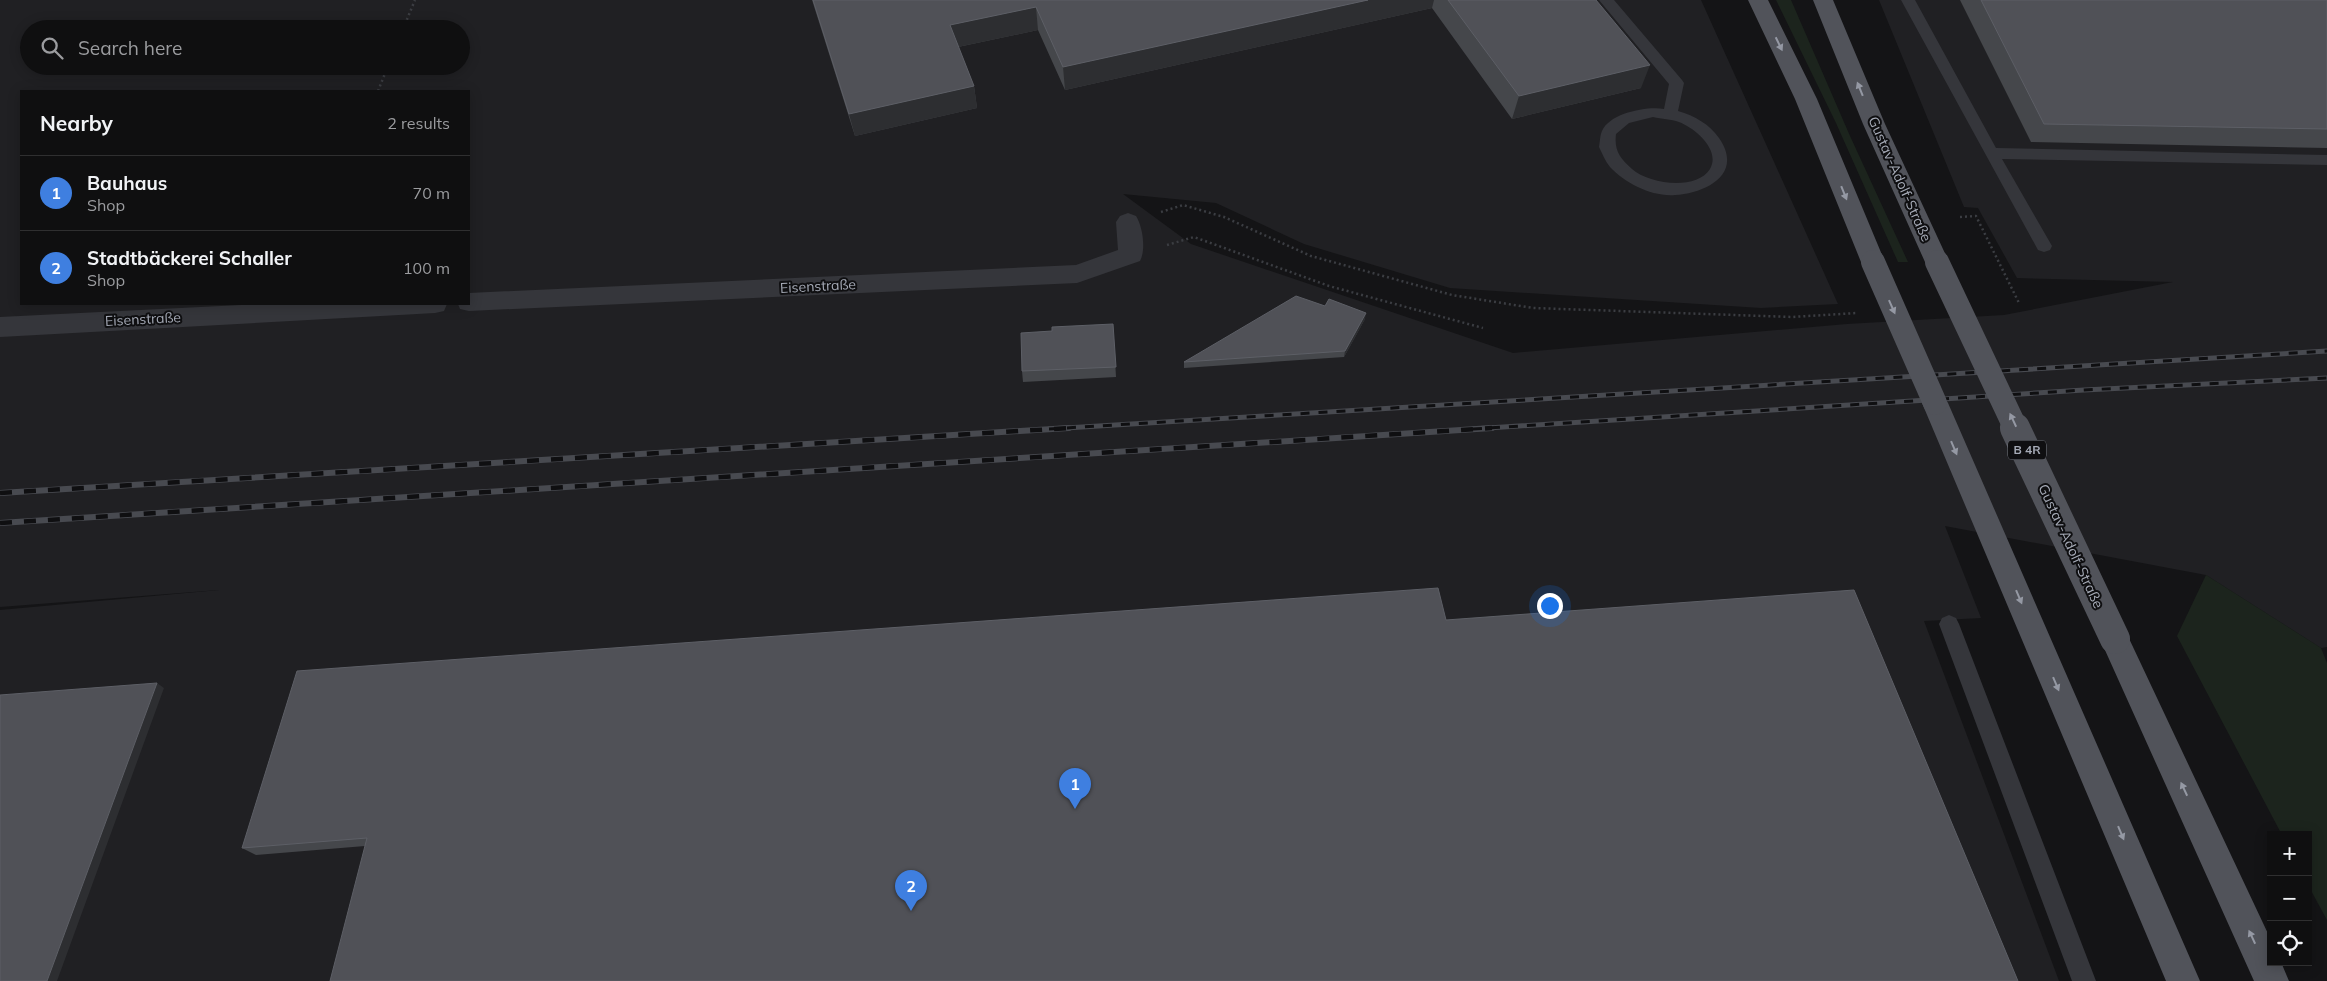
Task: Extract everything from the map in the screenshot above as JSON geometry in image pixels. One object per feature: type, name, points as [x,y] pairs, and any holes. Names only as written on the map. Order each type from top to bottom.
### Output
[{"type":"main road","points":[[1758,0],[1806,99],[1873,262],[2183,981]]},
{"type":"main road","name":"Gustav-Adolf-Straße","points":[[1823,0],[1882,140],[1937,262],[2115,639],[2272,981]]},
{"type":"street","points":[[1128,222],[1131,255]]},
{"type":"street","name":"Eisenstraße","points":[[470,302],[1077,274],[1131,255]]},
{"type":"street","name":"Eisenstraße","points":[[0,327],[416,305]]},
{"type":"lane","points":[[1606,0],[1678,82],[1670,114]]},
{"type":"lane","points":[[1908,0],[1991,154],[2044,246]]},
{"type":"lane","points":[[1653,112],[1670,114],[1689,120],[1704,130],[1715,142],[1720,155],[1719,167],[1711,178],[1698,186],[1680,189],[1661,188],[1641,183],[1625,173],[1613,162],[1607,150],[1606,138],[1612,127],[1622,119],[1636,114],[1653,112]]},
{"type":"lane","points":[[1991,154],[2327,160]]},
{"type":"lane","points":[[1949,624],[2084,981]]},
{"type":"path","points":[[407,20],[415,0]]},
{"type":"path","points":[[378,90],[384,75]]},
{"type":"path","points":[[1183,205],[1224,217],[1311,256],[1461,297],[1533,308],[1792,316],[1857,313]]},
{"type":"path","points":[[1960,217],[1976,216],[2019,303]]},
{"type":"path","points":[[1131,255],[1194,237],[1329,286],[1483,328]]},
{"type":"shaded area","points":[[0,0],[1701,0],[1838,304],[1761,308],[1450,288],[1304,244],[1216,203],[1123,194],[1191,244],[1513,353],[1847,324],[2004,315],[2173,282],[2017,278],[1978,208],[1964,207],[1879,0],[2327,0],[2327,647],[2321,648],[2206,575],[1945,526],[1981,618],[1924,621],[2059,981],[0,981],[0,610],[219,590],[0,607]]},
{"type":"shaded area","points":[[1776,0],[1791,0],[1850,136],[1908,262],[1898,262],[1836,123]]},
{"type":"shaded area","points":[[2206,575],[2321,648],[2327,663],[2327,920],[2312,892],[2312,831],[2280,831],[2177,636]]},
{"type":"building","points":[[813,0],[1368,0],[1063,67],[1036,7],[950,25],[974,86],[849,114]]},
{"type":"building","points":[[1448,0],[1596,0],[1650,65],[1519,96]]},
{"type":"building","points":[[1981,0],[2327,0],[2327,129],[2044,124]]},
{"type":"building","points":[[1296,296],[1325,306],[1329,299],[1366,313],[1345,351],[1184,362]]},
{"type":"building","points":[[1113,324],[1116,367],[1022,371],[1021,333],[1052,331],[1052,327]]},
{"type":"building","points":[[1438,588],[1446,620],[1854,590],[2018,981],[330,981],[367,838],[242,848],[297,671]]},
{"type":"building","points":[[157,683],[47,981],[0,981],[0,695]]},
{"type":"railway","points":[[1049,429],[2327,351]]},
{"type":"railway","points":[[1473,429],[2084,390],[2327,378]]},
{"type":"railway","points":[[0,493],[1069,428]]},
{"type":"railway","points":[[0,523],[1492,428]]},
{"type":"place","name":"Bauhaus","points":[[1075,809]]},
{"type":"place","name":"Stadtbäckerei Schaller","points":[[911,911]]}]
